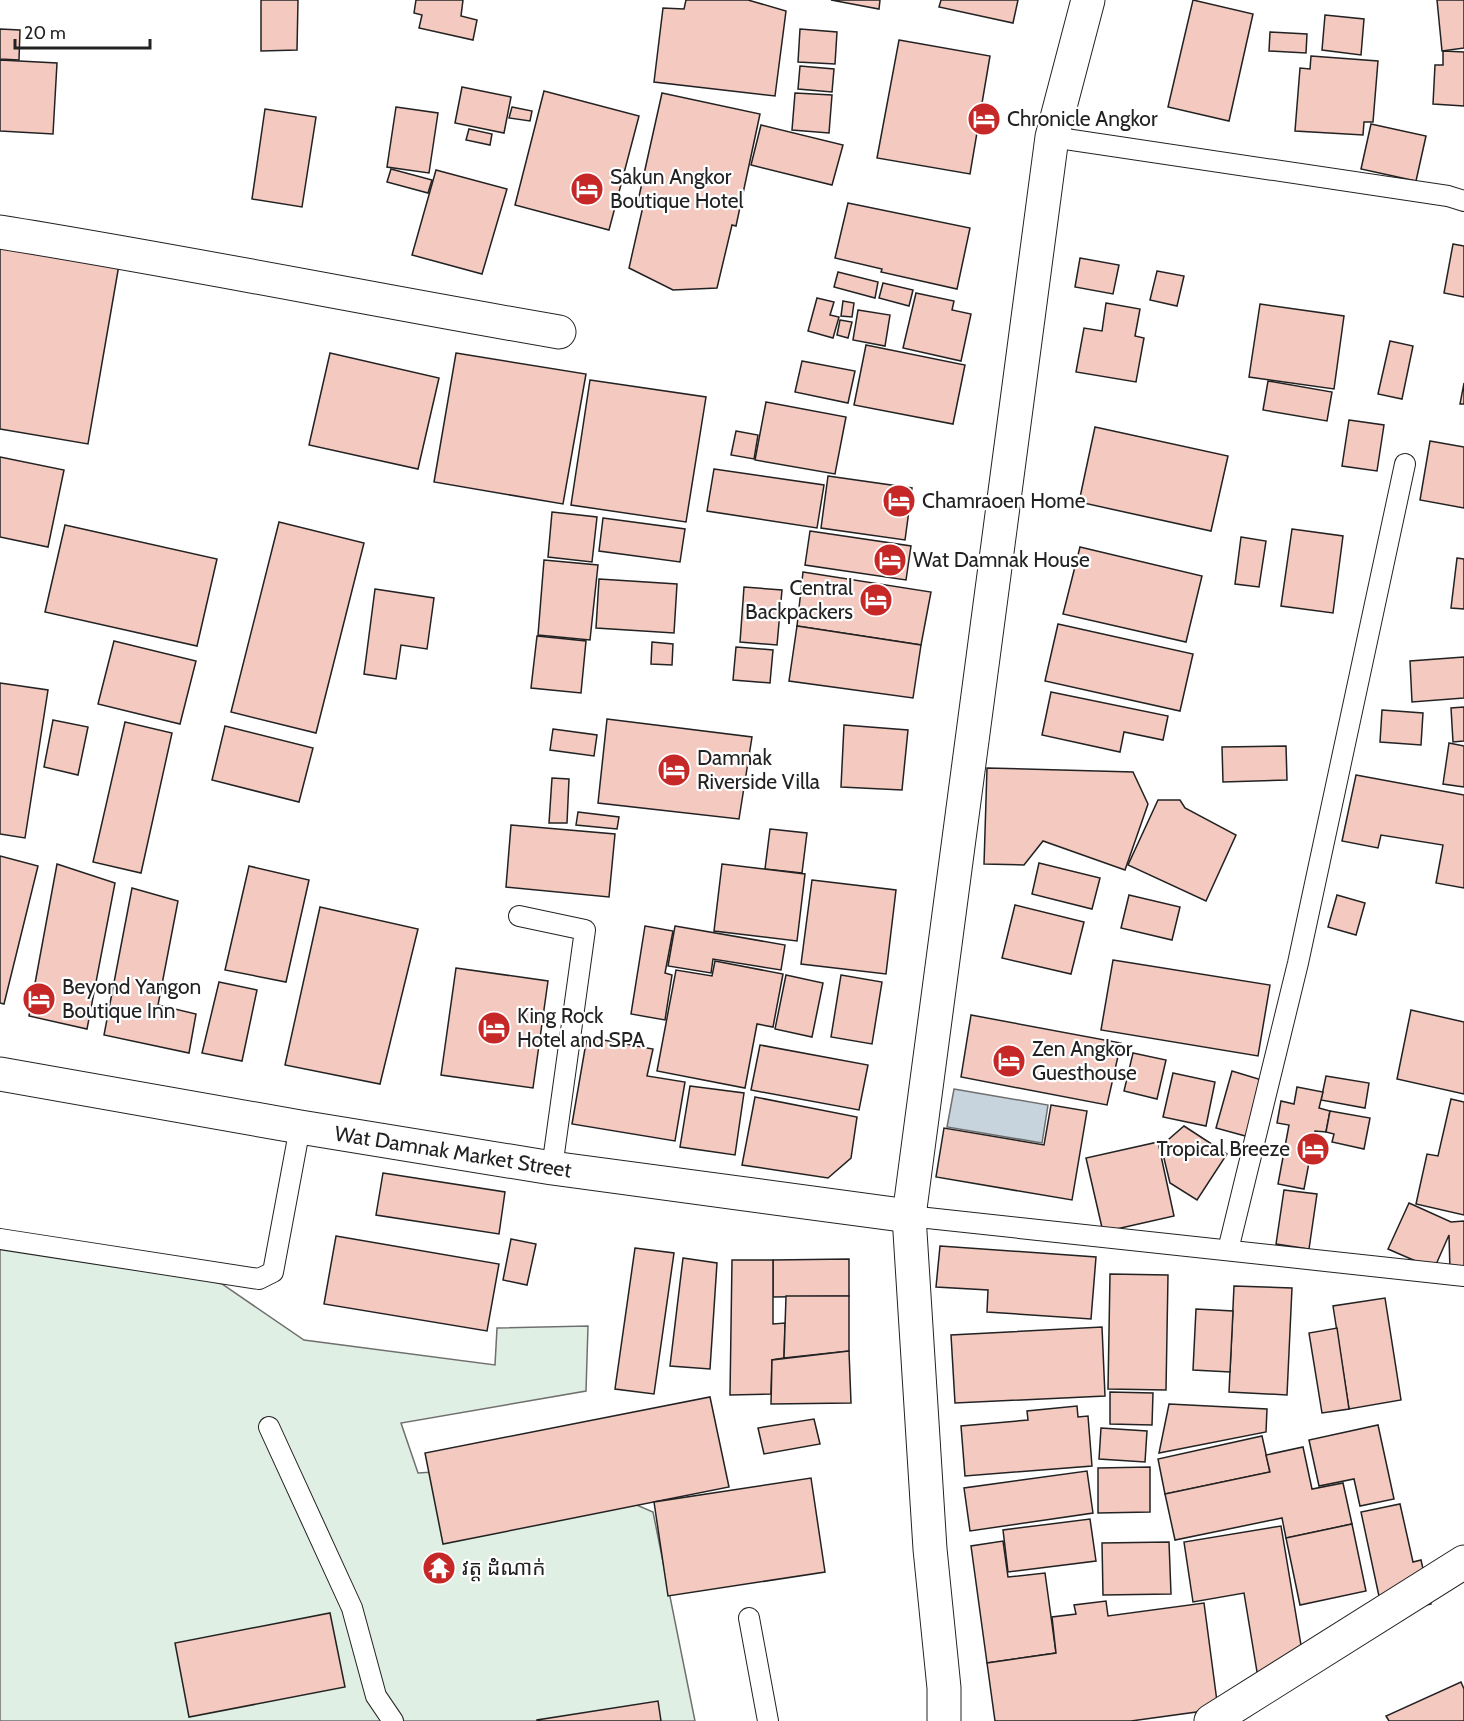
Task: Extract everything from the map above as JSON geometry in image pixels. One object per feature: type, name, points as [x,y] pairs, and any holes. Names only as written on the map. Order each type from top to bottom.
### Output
[{"type":"street","points":[[944,1721],[944,1688],[930,1549],[909,1216],[1052,137],[1088,0]]},
{"type":"street","points":[[0,232],[139,254],[360,297],[560,332]]},
{"type":"street","name":"Wat Damnak Market Street","points":[[0,1074],[300,1127],[552,1168],[909,1216]]},
{"type":"street","points":[[1211,1721],[1464,1562]]},
{"type":"lane","points":[[1052,137],[1464,201]]},
{"type":"lane","points":[[1228,1250],[1298,963],[1405,464]]},
{"type":"lane","points":[[519,916],[585,930],[552,1168]]},
{"type":"lane","points":[[0,1239],[259,1279],[273,1272],[300,1127]]},
{"type":"lane","points":[[909,1216],[1464,1276]]},
{"type":"lane","points":[[269,1427],[352,1608],[376,1696],[393,1721]]},
{"type":"lane","points":[[749,1618],[768,1721]]},
{"type":"green space","name":"វត្ត ដំំណាក់","points":[[0,1242],[116,1257],[222,1284],[304,1340],[495,1365],[497,1328],[588,1326],[586,1391],[401,1423],[418,1473],[544,1465],[653,1512],[695,1721],[0,1721]]},
{"type":"shaded area","points":[[954,1089],[1048,1105],[1042,1143],[947,1127]]},
{"type":"building","points":[[261,0],[298,0],[297,50],[261,51]]},
{"type":"building","points":[[416,0],[463,0],[461,16],[477,20],[473,40],[419,28],[422,15],[414,13]]},
{"type":"building","points":[[686,0],[748,0],[786,11],[775,96],[654,82],[663,8],[684,9]]},
{"type":"building","points":[[831,0],[880,0],[879,9]]},
{"type":"building","points":[[941,0],[1018,0],[1013,23],[939,7]]},
{"type":"building","points":[[1193,0],[1253,14],[1229,121],[1168,107]]},
{"type":"building","points":[[1437,0],[1464,0],[1464,48],[1442,51]]},
{"type":"building","points":[[1325,15],[1364,19],[1361,55],[1322,50]]},
{"type":"building","points":[[0,29],[20,30],[19,60],[0,59]]},
{"type":"building","points":[[800,29],[837,32],[835,64],[798,62]]},
{"type":"building","points":[[1270,32],[1307,34],[1306,53],[1269,51]]},
{"type":"building","points":[[899,40],[990,56],[970,174],[877,158]]},
{"type":"building","points":[[1443,51],[1464,52],[1464,106],[1433,104],[1435,65],[1443,65]]},
{"type":"building","points":[[1311,56],[1378,61],[1373,122],[1364,122],[1363,135],[1295,131],[1300,68],[1310,69]]},
{"type":"building","points":[[0,60],[57,63],[53,134],[0,131]]},
{"type":"building","points":[[800,66],[834,69],[832,92],[798,89]]},
{"type":"building","points":[[462,87],[511,97],[504,133],[455,123]]},
{"type":"building","points":[[544,91],[639,116],[609,230],[515,205]]},
{"type":"building","points":[[662,93],[760,114],[736,226],[732,225],[717,288],[673,290],[629,268],[644,202],[638,201]]},
{"type":"building","points":[[795,93],[832,95],[829,133],[792,130]]},
{"type":"building","points":[[396,107],[438,113],[429,173],[387,167]]},
{"type":"building","points":[[512,107],[532,111],[530,121],[509,118]]},
{"type":"building","points":[[265,109],[316,117],[302,207],[252,199]]},
{"type":"building","points":[[1371,124],[1426,136],[1416,181],[1361,169]]},
{"type":"building","points":[[761,125],[843,145],[832,185],[751,165]]},
{"type":"building","points":[[469,129],[492,134],[490,145],[466,140]]},
{"type":"building","points":[[391,169],[432,180],[428,193],[387,182]]},
{"type":"building","points":[[436,170],[507,189],[482,274],[412,255]]},
{"type":"building","points":[[848,203],[970,228],[957,289],[881,272],[882,269],[835,258]]},
{"type":"building","points":[[0,238],[120,259],[88,444],[0,429]]},
{"type":"building","points":[[1453,244],[1464,246],[1464,297],[1444,293]]},
{"type":"building","points":[[1080,258],[1119,265],[1113,294],[1075,287]]},
{"type":"building","points":[[1157,271],[1184,276],[1177,306],[1150,300]]},
{"type":"building","points":[[838,272],[878,282],[875,298],[834,287]]},
{"type":"building","points":[[883,283],[913,290],[909,306],[879,298]]},
{"type":"building","points":[[916,293],[954,301],[952,310],[971,314],[961,361],[903,348]]},
{"type":"building","points":[[817,298],[834,302],[830,315],[839,317],[833,338],[808,331]]},
{"type":"building","points":[[843,301],[854,303],[852,317],[841,316]]},
{"type":"building","points":[[1106,303],[1140,309],[1135,336],[1144,338],[1136,382],[1076,372],[1084,328],[1102,331]]},
{"type":"building","points":[[1260,304],[1344,316],[1334,389],[1249,377]]},
{"type":"building","points":[[858,310],[890,315],[885,346],[853,340]]},
{"type":"building","points":[[840,320],[852,322],[848,338],[837,335]]},
{"type":"building","points":[[1390,341],[1413,346],[1402,399],[1378,394]]},
{"type":"building","points":[[866,345],[965,365],[953,424],[854,405]]},
{"type":"building","points":[[330,353],[439,378],[418,469],[309,445]]},
{"type":"building","points":[[456,353],[586,374],[563,504],[434,482]]},
{"type":"building","points":[[802,361],[855,371],[848,403],[795,392]]},
{"type":"building","points":[[590,380],[706,397],[686,522],[571,505]]},
{"type":"building","points":[[1268,381],[1332,392],[1327,421],[1263,410]]},
{"type":"building","points":[[1464,383],[1464,404],[1460,404]]},
{"type":"building","points":[[766,402],[846,417],[835,474],[755,460]]},
{"type":"building","points":[[1349,420],[1384,425],[1377,471],[1342,466]]},
{"type":"building","points":[[1095,427],[1228,456],[1211,531],[1079,502]]},
{"type":"building","points":[[736,431],[758,435],[754,459],[731,455]]},
{"type":"building","points":[[1430,441],[1464,447],[1464,508],[1420,500]]},
{"type":"building","points":[[0,457],[64,470],[48,547],[0,537]]},
{"type":"building","points":[[714,469],[824,485],[817,528],[707,511]]},
{"type":"building","points":[[828,476],[912,488],[905,540],[821,528]]},
{"type":"building","points":[[552,512],[597,517],[592,562],[548,557]]},
{"type":"building","points":[[603,518],[685,529],[680,562],[599,551]]},
{"type":"building","points":[[279,522],[364,543],[316,733],[231,712]]},
{"type":"building","points":[[65,525],[217,559],[197,646],[45,612]]},
{"type":"building","points":[[1292,529],[1343,536],[1333,613],[1281,606]]},
{"type":"building","points":[[810,531],[911,546],[906,580],[805,565]]},
{"type":"building","points":[[1241,537],[1266,541],[1259,587],[1235,584]]},
{"type":"building","points":[[1080,547],[1202,576],[1186,642],[1063,614]]},
{"type":"building","points":[[1457,558],[1464,559],[1464,609],[1451,608]]},
{"type":"building","points":[[544,560],[598,565],[590,640],[538,635]]},
{"type":"building","points":[[803,572],[931,592],[921,645],[797,626]]},
{"type":"building","points":[[599,579],[677,584],[674,633],[596,628]]},
{"type":"building","points":[[744,587],[782,590],[777,645],[740,642]]},
{"type":"building","points":[[375,589],[434,598],[427,649],[401,645],[396,679],[364,674]]},
{"type":"building","points":[[1058,624],[1193,654],[1180,711],[1045,681]]},
{"type":"building","points":[[797,626],[921,645],[913,698],[789,681]]},
{"type":"building","points":[[537,636],[586,641],[581,693],[531,688]]},
{"type":"building","points":[[114,641],[196,661],[180,724],[98,704]]},
{"type":"building","points":[[652,642],[673,644],[672,665],[651,664]]},
{"type":"building","points":[[736,647],[773,650],[770,683],[733,680]]},
{"type":"building","points":[[1464,657],[1464,698],[1412,702],[1410,661]]},
{"type":"building","points":[[0,683],[48,690],[25,838],[0,834]]},
{"type":"building","points":[[1051,692],[1168,716],[1163,740],[1124,732],[1120,752],[1042,735]]},
{"type":"building","points":[[1464,707],[1464,741],[1453,742],[1451,708]]},
{"type":"building","points":[[1382,710],[1423,713],[1421,745],[1380,742]]},
{"type":"building","name":"Damnak Riverside Villa","points":[[607,719],[752,737],[739,819],[598,803]]},
{"type":"building","points":[[53,720],[88,727],[78,775],[44,767]]},
{"type":"building","points":[[125,722],[172,733],[141,873],[93,862]]},
{"type":"building","points":[[844,725],[908,730],[902,790],[841,787]]},
{"type":"building","points":[[225,726],[313,748],[299,802],[212,780]]},
{"type":"building","points":[[553,729],[597,735],[594,756],[550,750]]},
{"type":"building","points":[[1449,743],[1464,746],[1464,787],[1443,784]]},
{"type":"building","points":[[1286,746],[1287,780],[1223,782],[1222,747]]},
{"type":"building","points":[[987,768],[1133,772],[1148,804],[1125,870],[1043,841],[1024,865],[984,864]]},
{"type":"building","points":[[1356,775],[1464,795],[1464,888],[1436,883],[1443,845],[1381,835],[1378,848],[1342,841]]},
{"type":"building","points":[[552,778],[569,779],[567,823],[549,823]]},
{"type":"building","points":[[1158,800],[1180,800],[1185,808],[1236,835],[1206,901],[1128,865]]},
{"type":"building","points":[[578,812],[619,817],[617,829],[576,825]]},
{"type":"building","points":[[511,825],[615,834],[609,897],[506,887]]},
{"type":"building","points":[[770,829],[807,833],[802,873],[765,869]]},
{"type":"building","points":[[0,856],[38,866],[4,1004],[0,1003]]},
{"type":"building","points":[[1039,863],[1100,878],[1092,909],[1032,894]]},
{"type":"building","points":[[57,864],[115,883],[87,1029],[29,1016]]},
{"type":"building","points":[[722,864],[805,874],[797,941],[714,931]]},
{"type":"building","points":[[249,866],[309,880],[286,982],[225,970]]},
{"type":"building","points":[[812,880],[896,890],[886,974],[801,964]]},
{"type":"building","points":[[132,888],[178,901],[158,1005],[196,1014],[189,1053],[104,1035]]},
{"type":"building","points":[[1129,895],[1180,907],[1172,940],[1121,928]]},
{"type":"building","points":[[1337,895],[1365,903],[1356,935],[1328,927]]},
{"type":"building","points":[[1015,905],[1084,922],[1071,974],[1002,958]]},
{"type":"building","points":[[320,907],[418,929],[380,1084],[285,1065]]},
{"type":"building","points":[[645,926],[673,931],[665,973],[672,975],[665,1020],[631,1014]]},
{"type":"building","points":[[675,926],[785,945],[781,970],[713,959],[711,973],[668,966]]},
{"type":"building","points":[[1113,960],[1270,985],[1258,1056],[1101,1030]]},
{"type":"building","points":[[715,961],[783,974],[773,1027],[757,1024],[745,1088],[657,1071],[676,970],[712,976]]},
{"type":"building","name":"King Rock Hotel and SPA","points":[[456,968],[548,981],[533,1088],[441,1075]]},
{"type":"building","points":[[786,975],[823,983],[812,1037],[775,1029]]},
{"type":"building","points":[[841,975],[882,982],[872,1044],[831,1037]]},
{"type":"building","points":[[219,982],[257,990],[242,1061],[202,1053]]},
{"type":"building","points":[[1411,1010],[1464,1022],[1464,1094],[1397,1079]]},
{"type":"building","points":[[971,1015],[1121,1043],[1107,1105],[961,1077]]},
{"type":"building","points":[[587,1037],[653,1049],[647,1076],[685,1082],[675,1141],[572,1124]]},
{"type":"building","points":[[760,1045],[868,1065],[859,1110],[751,1090]]},
{"type":"building","points":[[1133,1053],[1166,1060],[1157,1099],[1124,1091]]},
{"type":"building","points":[[1232,1071],[1265,1081],[1249,1137],[1216,1128]]},
{"type":"building","points":[[1173,1073],[1215,1082],[1206,1126],[1163,1117]]},
{"type":"building","points":[[1326,1076],[1369,1083],[1365,1108],[1321,1100]]},
{"type":"building","points":[[690,1086],[744,1093],[735,1155],[680,1147]]},
{"type":"building","points":[[1297,1087],[1323,1092],[1319,1108],[1330,1111],[1326,1132],[1315,1131],[1304,1189],[1278,1184],[1289,1125],[1277,1123],[1281,1101],[1294,1104]]},
{"type":"building","points":[[755,1097],[857,1117],[851,1158],[828,1178],[742,1165]]},
{"type":"building","points":[[1451,1099],[1464,1102],[1464,1215],[1416,1204],[1427,1154],[1438,1156]]},
{"type":"building","points":[[1051,1105],[1087,1111],[1072,1200],[936,1177],[944,1128],[1044,1145]]},
{"type":"building","points":[[1330,1111],[1370,1118],[1364,1149],[1332,1142],[1334,1134],[1326,1132]]},
{"type":"building","points":[[1184,1126],[1227,1154],[1197,1200],[1170,1183],[1161,1146]]},
{"type":"building","points":[[1158,1142],[1174,1216],[1103,1232],[1086,1158]]},
{"type":"building","points":[[383,1173],[505,1192],[499,1234],[376,1215]]},
{"type":"building","points":[[1284,1190],[1317,1194],[1309,1249],[1276,1244]]},
{"type":"building","points":[[1409,1203],[1451,1222],[1464,1221],[1464,1271],[1450,1271],[1449,1235],[1434,1269],[1388,1249]]},
{"type":"building","points":[[336,1236],[499,1264],[487,1331],[324,1304]]},
{"type":"building","points":[[511,1239],[536,1244],[527,1285],[503,1280]]},
{"type":"building","points":[[940,1246],[1096,1257],[1091,1319],[987,1312],[988,1290],[936,1287]]},
{"type":"building","points":[[635,1248],[674,1253],[654,1394],[615,1389]]},
{"type":"building","points":[[683,1258],[717,1263],[710,1369],[670,1366]]},
{"type":"building","points":[[849,1259],[849,1296],[773,1297],[773,1260]]},
{"type":"building","points":[[732,1260],[773,1260],[773,1324],[785,1323],[784,1358],[772,1360],[771,1394],[730,1395]]},
{"type":"building","points":[[1110,1274],[1168,1275],[1166,1390],[1108,1389]]},
{"type":"building","points":[[1234,1286],[1292,1288],[1287,1395],[1229,1392]]},
{"type":"building","points":[[786,1296],[849,1296],[849,1351],[784,1358]]},
{"type":"building","points":[[1385,1298],[1401,1400],[1349,1409],[1333,1306]]},
{"type":"building","points":[[1196,1309],[1233,1311],[1230,1372],[1193,1370]]},
{"type":"building","points":[[1102,1327],[1105,1396],[955,1403],[951,1335]]},
{"type":"building","points":[[1337,1328],[1349,1409],[1322,1413],[1309,1333]]},
{"type":"building","points":[[849,1351],[851,1403],[771,1404],[772,1360]]},
{"type":"building","points":[[1110,1392],[1153,1393],[1152,1425],[1110,1424]]},
{"type":"building","points":[[710,1397],[729,1487],[443,1544],[425,1453]]},
{"type":"building","points":[[1169,1404],[1267,1409],[1266,1432],[1159,1453]]},
{"type":"building","points":[[1077,1406],[1078,1417],[1088,1416],[1092,1466],[965,1476],[961,1426],[1028,1420],[1027,1411]]},
{"type":"building","points":[[814,1419],[820,1444],[764,1454],[758,1428]]},
{"type":"building","points":[[1378,1425],[1394,1499],[1360,1506],[1354,1479],[1319,1486],[1309,1440]]},
{"type":"building","points":[[1101,1428],[1147,1431],[1145,1462],[1099,1459]]},
{"type":"building","points":[[1262,1436],[1270,1472],[1165,1494],[1158,1459]]},
{"type":"building","points":[[1303,1447],[1312,1489],[1343,1483],[1352,1524],[1286,1538],[1282,1518],[1175,1540],[1165,1494],[1270,1472],[1266,1455]]},
{"type":"building","points":[[1150,1467],[1150,1512],[1098,1513],[1098,1468]]},
{"type":"building","points":[[1087,1471],[1093,1513],[970,1531],[964,1488]]},
{"type":"building","points":[[811,1478],[825,1572],[668,1596],[654,1502]]},
{"type":"building","points":[[1400,1504],[1413,1562],[1421,1560],[1431,1604],[1383,1615],[1361,1512]]},
{"type":"building","points":[[1090,1519],[1096,1561],[1008,1572],[1003,1530]]},
{"type":"building","points":[[1352,1524],[1366,1591],[1300,1605],[1286,1538]]},
{"type":"building","points":[[1281,1526],[1304,1663],[1259,1684],[1244,1593],[1193,1602],[1184,1542]]},
{"type":"building","points":[[1003,1541],[1008,1577],[1045,1573],[1056,1653],[987,1663],[971,1546]]},
{"type":"building","points":[[1169,1542],[1171,1594],[1103,1595],[1102,1543]]},
{"type":"building","points":[[1106,1601],[1108,1616],[1204,1603],[1218,1709],[1131,1721],[995,1721],[987,1663],[1056,1653],[1052,1617],[1076,1614],[1074,1605]]},
{"type":"building","points":[[330,1613],[345,1687],[189,1717],[175,1643]]},
{"type":"building","points":[[1461,1682],[1464,1689],[1464,1721],[1389,1721],[1386,1716]]},
{"type":"building","points":[[658,1701],[661,1721],[537,1721],[537,1720]]},
{"type":"place","name":"Chronicle Angkor","points":[[984,119]]},
{"type":"place","name":"Sakun Angkor Boutique Hotel","points":[[587,189]]},
{"type":"place","name":"Chamraoen Home","points":[[899,501]]},
{"type":"place","name":"Wat Damnak House","points":[[890,560]]},
{"type":"place","name":"Central Backpackers","points":[[876,600]]},
{"type":"place","name":"Damnak Riverside Villa","points":[[674,770]]},
{"type":"place","name":"Beyond Yangon Boutique Inn","points":[[39,999]]},
{"type":"place","name":"King Rock Hotel and SPA","points":[[494,1028]]},
{"type":"place","name":"Zen Angkor Guesthouse","points":[[1009,1061]]},
{"type":"place","name":"Tropical Breeze","points":[[1313,1149]]},
{"type":"place","name":"វត្ត ដំំណាក់","points":[[439,1568]]}]
